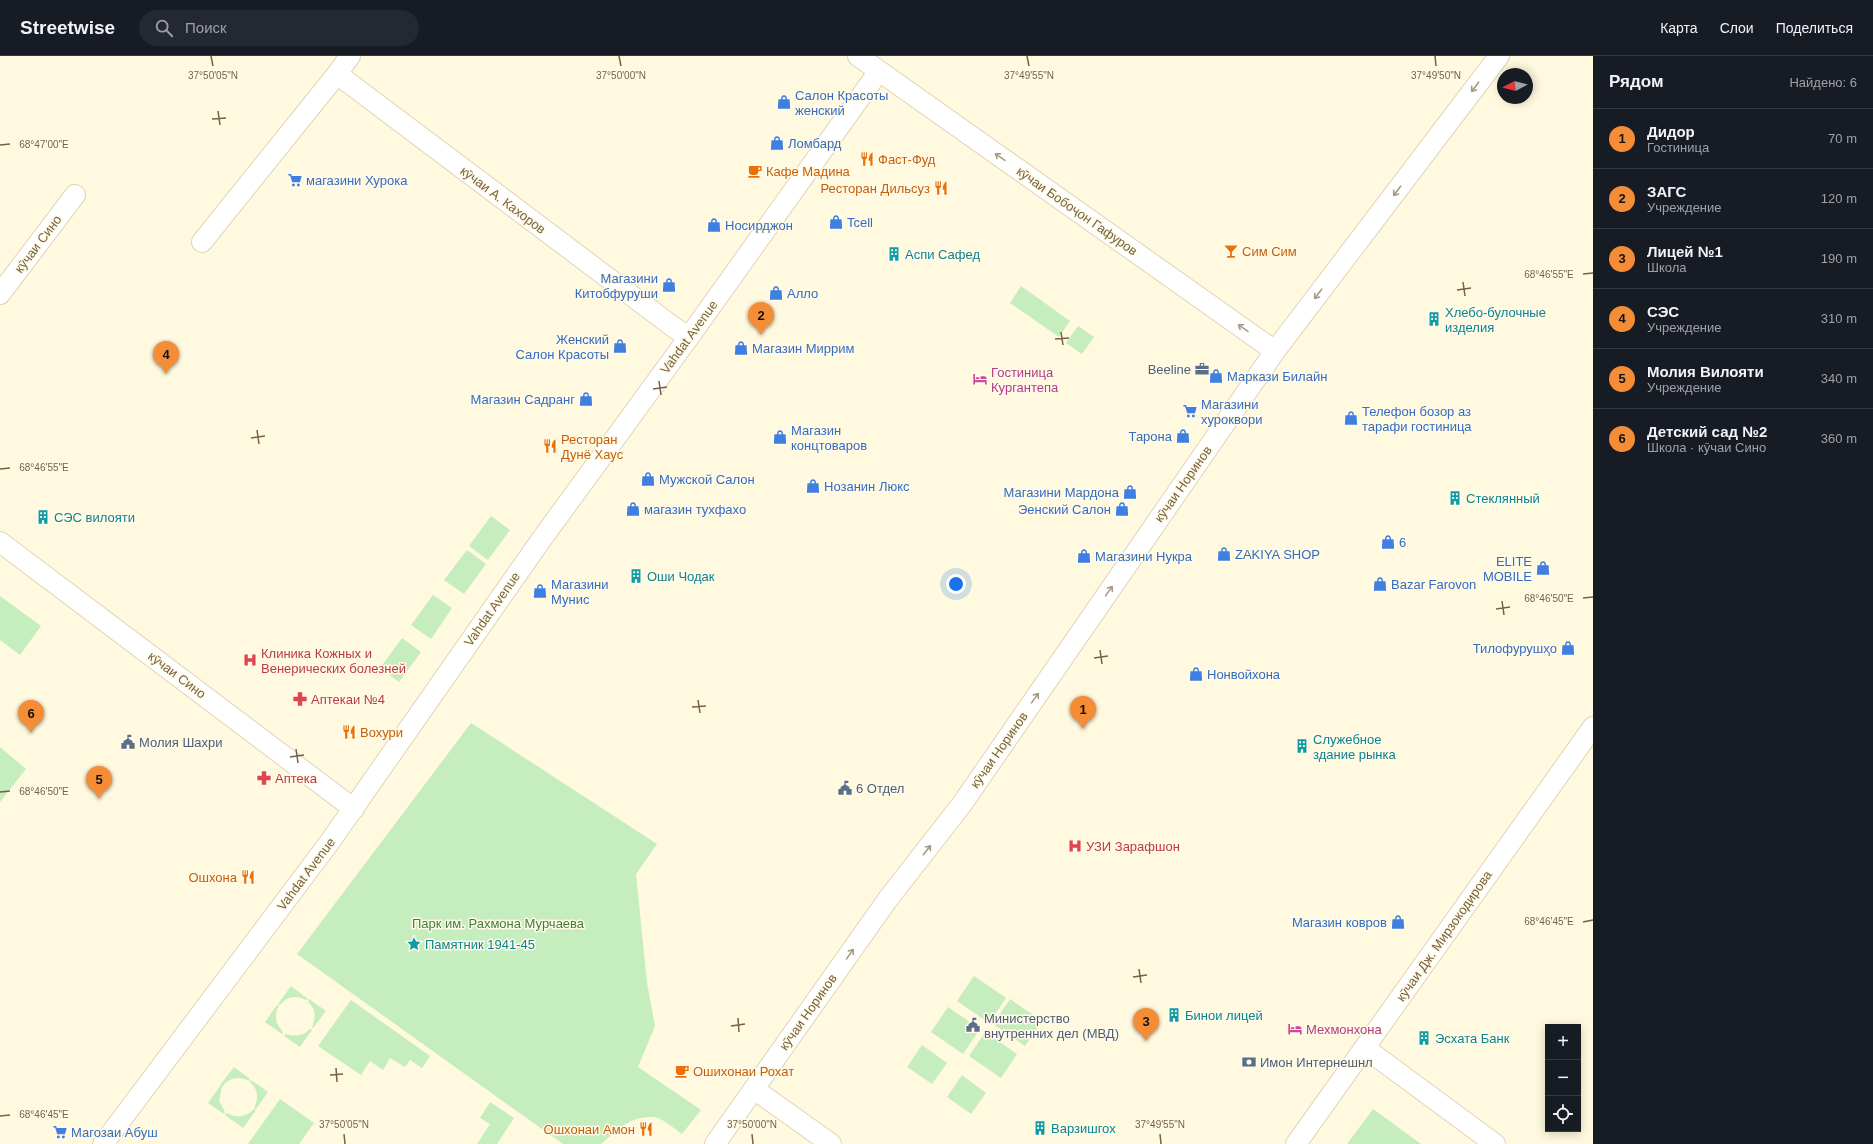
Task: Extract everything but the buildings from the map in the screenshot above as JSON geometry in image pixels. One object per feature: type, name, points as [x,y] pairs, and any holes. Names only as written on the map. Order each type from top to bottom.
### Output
[{"type":"street","points":[[202,242],[350,56]]},
{"type":"street","name":"кӯчаи Бобоҷон Гафуров","points":[[858,56],[1275,351]]},
{"type":"street","name":"кӯчаи Норинов","points":[[715,1144],[888,899],[962,804],[1275,351],[1499,56]]},
{"type":"street","name":"Vahdat Avenue","points":[[103,1144],[354,809],[541,540],[690,337],[879,72]]},
{"type":"street","name":"кӯчаи А. Кахоров","points":[[336,74],[672,326],[690,337]]},
{"type":"street","name":"кӯчаи Сино","points":[[0,294],[75,195]]},
{"type":"street","name":"кӯчаи Сино","points":[[0,542],[354,809]]},
{"type":"street","name":"кӯчаи Дж. Мирзокодирова","points":[[1296,1144],[1593,728]]},
{"type":"street","points":[[1364,1048],[1495,1144]]},
{"type":"street","points":[[754,1089],[831,1144]]},
{"type":"green space","points":[[1021,286],[1070,321],[1059,337],[1010,303]]},
{"type":"green space","points":[[1078,326],[1094,337],[1082,354],[1066,343]]},
{"type":"green space","points":[[491,516],[510,530],[488,560],[469,546]]},
{"type":"green space","points":[[467,550],[486,564],[464,594],[444,580]]},
{"type":"green space","points":[[433,595],[452,608],[431,639],[411,625]]},
{"type":"green space","points":[[0,596],[41,626],[20,655],[0,640]]},
{"type":"green space","points":[[402,638],[421,652],[399,682],[380,668]]},
{"type":"green space","name":"Парк им. Рахмона Мурчаева","points":[[471,723],[657,844],[636,874],[647,983],[655,1026],[638,1067],[701,1110],[682,1134],[656,1117],[644,1117],[624,1125],[601,1144],[563,1144],[297,954]]},
{"type":"green space","points":[[0,747],[26,769],[0,802]]},
{"type":"green space","points":[[974,976],[1006,998],[989,1023],[957,1001]]},
{"type":"green space","points":[[291,986],[308,999],[306,1000],[299,997],[292,997],[280,1005],[278,1004]]},
{"type":"green space","points":[[309,999],[326,1011],[313,1028],[314,1011],[308,1002]]},
{"type":"green space","points":[[1010,999],[1042,1021],[1025,1046],[993,1024]]},
{"type":"green space","points":[[351,1000],[430,1056],[422,1068],[410,1060],[405,1067],[390,1058],[383,1070],[370,1061],[361,1075],[318,1046]]},
{"type":"green space","points":[[277,1005],[279,1006],[276,1013],[276,1019],[283,1032],[282,1034],[265,1022]]},
{"type":"green space","points":[[948,1007],[980,1029],[963,1054],[931,1032]]},
{"type":"green space","points":[[310,1029],[312,1030],[300,1047],[284,1036],[286,1034],[299,1035]]},
{"type":"green space","points":[[985,1032],[1017,1054],[1001,1078],[969,1056]]},
{"type":"green space","points":[[922,1045],[947,1063],[932,1084],[907,1067]]},
{"type":"green space","points":[[234,1067],[250,1079],[249,1081],[242,1078],[234,1078],[222,1087],[220,1085]]},
{"type":"green space","points":[[962,1075],[986,1093],[971,1114],[947,1097]]},
{"type":"green space","points":[[251,1080],[268,1092],[256,1109],[254,1108],[257,1101],[257,1094],[255,1088],[250,1082]]},
{"type":"green space","points":[[220,1086],[222,1087],[219,1101],[225,1112],[224,1114],[208,1103]]},
{"type":"green space","points":[[280,1099],[314,1123],[299,1144],[248,1144]]},
{"type":"green space","points":[[490,1102],[514,1118],[497,1144],[477,1144],[490,1124],[480,1118]]},
{"type":"green space","points":[[254,1109],[256,1110],[243,1128],[225,1115],[227,1113],[234,1116],[241,1116],[248,1114]]},
{"type":"green space","points":[[1373,1109],[1421,1144],[1347,1144]]},
{"type":"place","name":"Салон Красоты женский","points":[[784,102]]},
{"type":"place","name":"Ломбард","points":[[777,143]]},
{"type":"place","name":"Фаст-Фуд","points":[[867,159]]},
{"type":"place","name":"Кафе Мадина","points":[[755,171]]},
{"type":"place","name":"магазини Хурока","points":[[295,180]]},
{"type":"place","name":"Ресторан Дильсуз","points":[[941,188]]},
{"type":"place","name":"Tcell","points":[[836,222]]},
{"type":"place","name":"Носирджон","points":[[714,225]]},
{"type":"place","name":"Сим Сим","points":[[1231,251]]},
{"type":"place","name":"Аспи Сафед","points":[[894,254]]},
{"type":"place","name":"Магазини Китобфуруши","points":[[669,285]]},
{"type":"place","name":"Алло","points":[[776,293]]},
{"type":"place","name":"Хлебо-булочные изделия","points":[[1434,319]]},
{"type":"place","name":"ЗАГС","points":[[761,335]]},
{"type":"place","name":"Женский Салон Красоты","points":[[620,346]]},
{"type":"place","name":"Магазин Миррим","points":[[741,348]]},
{"type":"place","name":"Beeline","points":[[1202,369]]},
{"type":"place","name":"СЭС","points":[[166,374]]},
{"type":"place","name":"Маркази Билайн","points":[[1216,376]]},
{"type":"place","name":"Гостиница Кургантепа","points":[[980,379]]},
{"type":"place","name":"Магазин Садранг","points":[[586,399]]},
{"type":"place","name":"Магазини хуроквори","points":[[1190,411]]},
{"type":"place","name":"Телефон бозор аз тарафи гостиница","points":[[1351,418]]},
{"type":"place","name":"Тарона","points":[[1183,436]]},
{"type":"place","name":"Магазин концтоваров","points":[[780,437]]},
{"type":"place","name":"Ресторан Дунё Хаус","points":[[550,446]]},
{"type":"place","name":"Мужской Салон","points":[[648,479]]},
{"type":"place","name":"Нозанин Люкс","points":[[813,486]]},
{"type":"place","name":"Магазини Мардона","points":[[1130,492]]},
{"type":"place","name":"Стеклянный","points":[[1455,498]]},
{"type":"place","name":"магазин тухфахо","points":[[633,509]]},
{"type":"place","name":"Эенский Салон","points":[[1122,509]]},
{"type":"place","name":"СЭС вилояти","points":[[43,517]]},
{"type":"place","name":"6","points":[[1388,542]]},
{"type":"place","name":"ZAKIYA SHOP","points":[[1224,554]]},
{"type":"place","name":"Магазини Нукра","points":[[1084,556]]},
{"type":"place","name":"ELITE MOBILE","points":[[1543,568]]},
{"type":"place","name":"Оши Чодак","points":[[636,576]]},
{"type":"place","name":"Bazar Farovon","points":[[1380,584]]},
{"type":"place","name":"Магазини Мунис","points":[[540,591]]},
{"type":"place","name":"Тилофурушҳо","points":[[1568,648]]},
{"type":"place","name":"Клиника Кожных и Венерических болезней","points":[[250,660]]},
{"type":"place","name":"Нонвойхона","points":[[1196,674]]},
{"type":"place","name":"Аптекаи №4","points":[[300,699]]},
{"type":"place","name":"Дидор","points":[[1083,729]]},
{"type":"place","name":"Вохури","points":[[349,732]]},
{"type":"place","name":"Детский сад №2","points":[[31,733]]},
{"type":"place","name":"Молия Шахри","points":[[128,742]]},
{"type":"place","name":"Служебное здание рынка","points":[[1302,746]]},
{"type":"place","name":"Аптека","points":[[264,778]]},
{"type":"place","name":"6 Отдел","points":[[845,788]]},
{"type":"place","name":"Молия Вилояти","points":[[99,799]]},
{"type":"place","name":"УЗИ Зарафшон","points":[[1075,846]]},
{"type":"place","name":"Ошхона","points":[[248,877]]},
{"type":"place","name":"Магазин ковров","points":[[1398,922]]},
{"type":"place","name":"Памятник 1941-45","points":[[414,944]]},
{"type":"place","name":"Бинои лицей","points":[[1174,1015]]},
{"type":"place","name":"Министерство внутренних дел (МВД)","points":[[973,1025]]},
{"type":"place","name":"Мехмонхона","points":[[1295,1029]]},
{"type":"place","name":"Эсхата Банк","points":[[1424,1038]]},
{"type":"place","name":"Лицей №1","points":[[1146,1041]]},
{"type":"place","name":"Имон Интернешнл","points":[[1249,1062]]},
{"type":"place","name":"Ошихонаи Рохат","points":[[682,1071]]},
{"type":"place","name":"Варзишгох","points":[[1040,1128]]},
{"type":"place","name":"Ошхонаи Амон","points":[[646,1129]]},
{"type":"place","name":"Магозаи Абуш","points":[[60,1132]]}]
